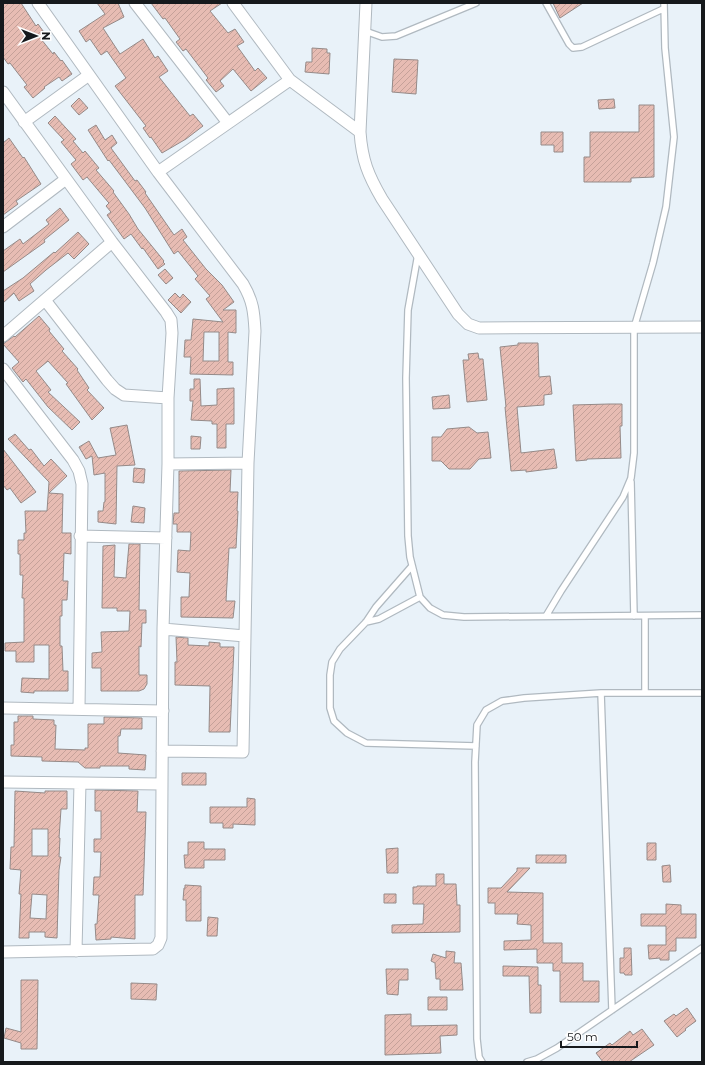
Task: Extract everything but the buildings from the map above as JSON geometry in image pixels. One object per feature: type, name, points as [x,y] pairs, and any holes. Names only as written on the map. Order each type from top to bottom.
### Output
[{"type":"street","points":[[135,3],[228,123]]},
{"type":"street","points":[[233,3],[290,80],[360,132]]},
{"type":"street","points":[[366,3],[360,132],[364,159],[371,179],[382,199],[458,314],[468,324],[479,328],[702,327]]},
{"type":"street","points":[[42,5],[89,75],[158,172],[243,284],[250,295],[254,310],[255,331],[248,463],[243,752],[162,751]]},
{"type":"street","points":[[24,122],[89,75]]},
{"type":"street","points":[[158,172],[290,80]]},
{"type":"street","points":[[3,92],[112,242],[171,320],[172,333],[168,398],[168,464],[163,629],[161,938],[158,946],[154,950],[3,952]]},
{"type":"street","points":[[3,227],[66,179]]},
{"type":"street","points":[[3,336],[112,242]]},
{"type":"street","points":[[45,300],[107,380],[115,388],[124,395],[168,398]]},
{"type":"street","points":[[3,369],[73,460],[79,471],[82,484],[80,536],[79,709]]},
{"type":"street","points":[[168,464],[248,463]]},
{"type":"street","points":[[80,536],[166,538]]},
{"type":"street","points":[[163,629],[245,636]]},
{"type":"street","points":[[3,708],[163,711]]},
{"type":"street","points":[[3,782],[161,784]]},
{"type":"street","points":[[76,951],[80,783]]},
{"type":"lane","points":[[365,31],[382,37],[396,36],[476,3]]},
{"type":"lane","points":[[546,3],[569,44],[573,48],[582,47],[664,6],[665,48],[674,137],[666,207],[653,263],[634,328],[634,453],[631,478],[634,616]]},
{"type":"lane","points":[[418,252],[408,310],[406,378],[408,536],[412,566],[420,598],[430,608],[443,615],[464,617],[702,615]]},
{"type":"lane","points":[[546,616],[623,497],[631,478]]},
{"type":"lane","points":[[412,566],[376,607],[366,622],[340,649],[332,662],[330,676],[330,708],[334,721],[346,733],[366,743],[476,746]]},
{"type":"lane","points":[[366,622],[379,620],[420,598]]},
{"type":"lane","points":[[645,616],[645,693]]},
{"type":"lane","points":[[601,693],[612,1010]]},
{"type":"lane","points":[[482,1062],[479,1057],[477,1039],[477,725],[486,710],[502,702],[524,698],[601,693],[702,694]]},
{"type":"lane","points":[[527,1062],[537,1059],[556,1048],[702,948]]}]
